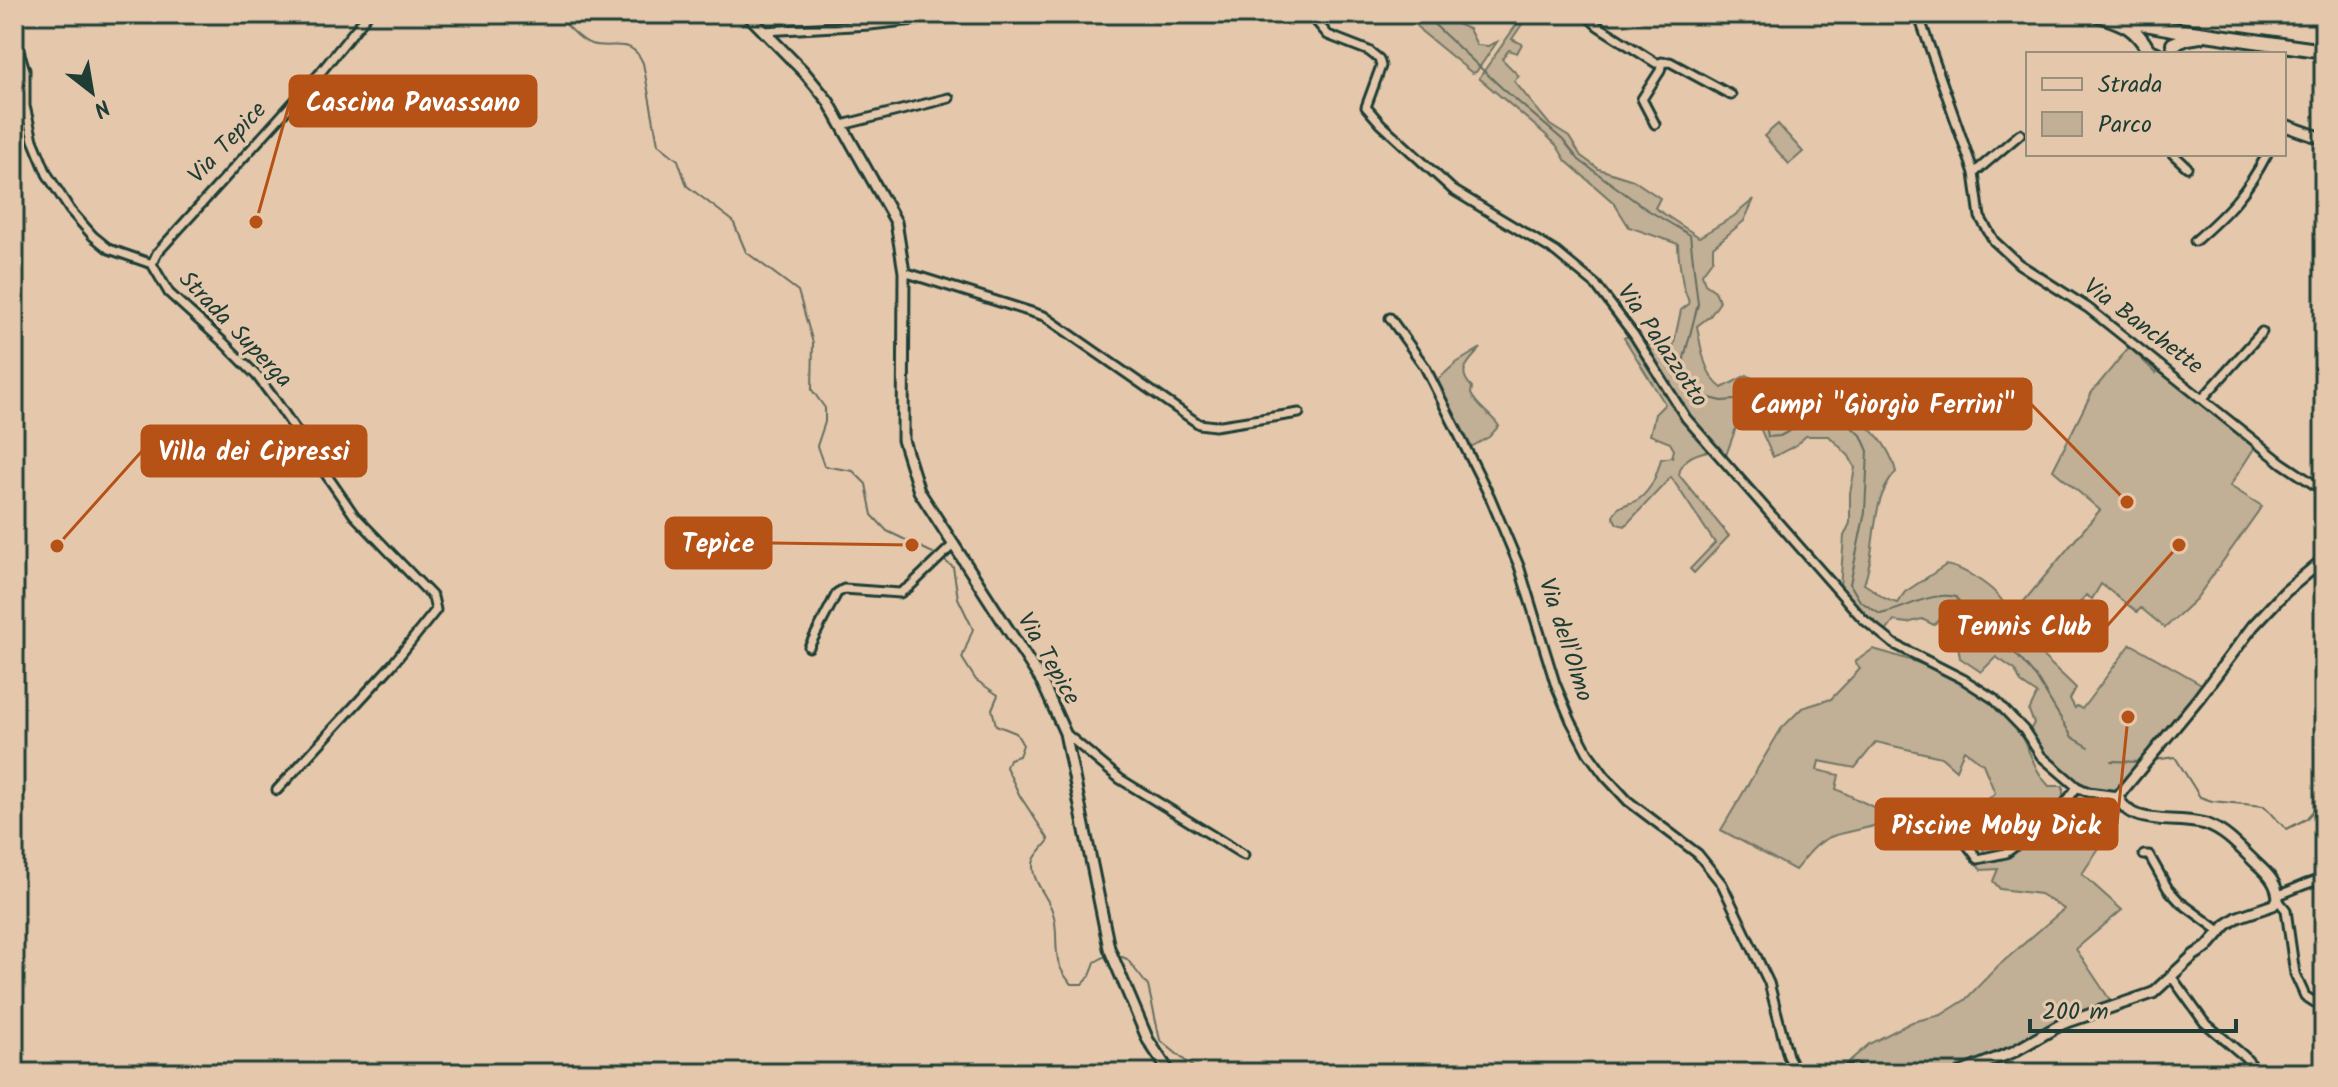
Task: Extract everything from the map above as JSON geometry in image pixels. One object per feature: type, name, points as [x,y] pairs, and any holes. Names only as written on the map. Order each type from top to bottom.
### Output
[{"type":"main road","points":[[2096,14],[2127,25],[2162,51]]},
{"type":"main road","points":[[2117,14],[2153,26],[2324,51]]},
{"type":"main road","points":[[2144,39],[2147,30],[2153,26]]},
{"type":"main road","points":[[2162,51],[2173,36],[2167,27]]},
{"type":"main road","points":[[2162,51],[2188,38],[2213,35]]},
{"type":"main road","points":[[2286,126],[2324,139]]},
{"type":"street","name":"Via Tepice","points":[[152,264],[157,253],[303,92],[368,14]]},
{"type":"street","name":"Via Tepice","points":[[747,14],[828,101],[896,222],[904,272],[903,440],[919,491],[1042,682],[1065,733],[1109,948],[1148,1040],[1170,1073]]},
{"type":"street","points":[[764,31],[870,25],[968,14]]},
{"type":"street","name":"Via Palazzotto","points":[[1310,14],[1328,35],[1369,51],[1379,59],[1381,66],[1366,107],[1381,124],[1453,190],[1556,252],[1596,285],[1634,335],[1686,418],[1863,619],[1894,644],[1963,679],[1994,699],[2024,730],[2041,756],[2077,787],[2088,792],[2118,796]]},
{"type":"street","points":[[1585,14],[1598,26],[1656,63],[1670,62],[1731,95]]},
{"type":"street","name":"Via Banchette","points":[[1918,14],[1974,173],[1980,217],[1994,241],[2019,264],[2109,323],[2282,463],[2321,490]]},
{"type":"street","name":"Strada Superga","points":[[14,35],[25,70],[25,106],[33,140],[47,174],[70,210],[109,249],[152,264],[169,293],[257,376],[354,515],[433,597],[436,610],[401,654],[277,790]]},
{"type":"street","points":[[1655,124],[1642,99],[1660,71],[1662,62]]},
{"type":"street","points":[[842,125],[949,98]]},
{"type":"street","points":[[1974,173],[2020,134]]},
{"type":"street","points":[[2175,156],[2187,167]]},
{"type":"street","points":[[2195,241],[2229,210],[2252,183],[2266,156]]},
{"type":"street","points":[[904,272],[1044,316],[1199,424],[1215,426],[1299,413]]},
{"type":"street","name":"Via dell'Olmo","points":[[1390,318],[1425,367],[1490,497],[1519,566],[1560,697],[1577,732],[1605,776],[1628,801],[1698,854],[1722,884],[1769,983],[1788,1056],[1797,1073]]},
{"type":"street","points":[[2203,398],[2262,332]]},
{"type":"street","points":[[2321,490],[2324,480]]},
{"type":"street","points":[[809,647],[837,593],[844,589],[900,593],[954,544]]},
{"type":"street","points":[[2324,559],[2285,592],[2253,626],[2224,667],[2118,796],[2126,808],[2153,820],[2185,820],[2218,830],[2269,875],[2286,910],[2295,974],[2305,996],[2322,1004],[2324,1018]]},
{"type":"street","points":[[1065,733],[1120,779],[1244,855]]},
{"type":"street","points":[[1907,811],[1929,819],[1945,815],[1978,859],[2006,853],[2058,813],[2077,787]]},
{"type":"street","points":[[2144,855],[2149,855],[2168,889],[2180,902],[2221,932]]},
{"type":"street","points":[[1960,1073],[2013,1052],[2062,1024],[2153,993],[2238,917],[2273,905],[2278,897],[2298,890],[2313,880],[2324,879]]},
{"type":"street","points":[[2171,976],[2204,1022],[2259,1073]]},
{"type":"street","points":[[1841,1073],[1855,1069],[1861,1073]]},
{"type":"green space","points":[[1409,14],[1446,14],[1450,21],[1469,29],[1477,45],[1488,46],[1497,42],[1476,72],[1472,73],[1421,31]]},
{"type":"green space","points":[[1524,14],[1529,14],[1512,39],[1522,44],[1517,53],[1509,50],[1502,59],[1519,76],[1514,81],[1550,125],[1569,137],[1581,156],[1599,169],[1633,180],[1660,198],[1655,208],[1699,237],[1734,216],[1754,199],[1744,221],[1713,247],[1713,259],[1702,274],[1705,284],[1715,291],[1720,302],[1710,316],[1697,326],[1704,360],[1711,376],[1722,388],[1747,375],[1762,382],[1789,387],[1790,397],[1774,412],[1775,427],[1781,428],[1824,404],[1860,420],[1879,438],[1896,472],[1887,484],[1877,511],[1864,584],[1897,603],[1905,592],[1946,565],[1971,575],[1996,594],[2016,630],[2076,688],[2070,699],[2075,708],[2082,709],[2131,644],[2205,686],[2115,792],[2100,790],[2076,780],[2046,754],[2029,732],[2034,723],[2029,711],[2037,694],[2021,683],[2015,670],[1996,657],[1981,672],[1960,658],[1950,618],[1940,618],[1934,625],[1922,619],[1907,623],[1894,621],[1885,633],[1840,588],[1844,536],[1850,523],[1850,493],[1855,468],[1849,456],[1829,436],[1806,436],[1795,446],[1773,457],[1755,417],[1737,425],[1725,458],[1688,415],[1641,340],[1671,357],[1681,310],[1689,304],[1683,285],[1678,244],[1629,227],[1614,203],[1566,161],[1546,135],[1479,78]]},
{"type":"green space","points":[[1778,124],[1803,152],[1789,164],[1764,136]]},
{"type":"green space","points":[[1630,335],[1683,421],[1709,451],[1690,458],[1680,469],[1679,475],[1729,536],[1694,573],[1690,569],[1715,543],[1671,477],[1625,526],[1617,524],[1613,517],[1620,507],[1644,495],[1661,459],[1672,457],[1674,450],[1670,443],[1650,435],[1655,414],[1665,404],[1624,338]]},
{"type":"green space","points":[[2129,347],[2156,373],[2160,369],[2255,447],[2230,486],[2262,506],[2196,599],[2165,628],[2141,608],[2137,612],[2101,584],[2092,599],[2086,595],[2048,640],[2015,612],[2100,510],[2053,470],[2092,392]]},
{"type":"green space","points":[[1481,348],[1466,366],[1465,376],[1472,387],[1474,399],[1499,426],[1489,437],[1471,447],[1435,382],[1456,363]]},
{"type":"green space","points":[[1873,649],[1935,669],[1973,688],[1990,701],[2019,733],[2049,786],[2063,786],[2063,798],[2001,850],[1983,853],[1986,827],[1983,818],[1974,813],[1995,793],[1983,764],[1964,750],[1956,770],[1941,757],[1876,742],[1855,768],[1819,761],[1817,770],[1839,775],[1836,789],[1892,816],[1885,821],[1827,838],[1795,870],[1721,830],[1781,729],[1802,708],[1831,699],[1860,669],[1855,662]]},
{"type":"green space","points":[[2077,792],[2095,798],[2101,821],[2092,831],[2103,842],[2082,874],[2122,910],[2076,949],[2112,1003],[1952,1073],[1870,1073],[1858,1064],[1846,1064],[1869,1044],[1912,1022],[1941,1015],[1965,1000],[1998,966],[2064,909],[2040,894],[2000,889],[1993,881],[1998,869],[1981,870],[1975,862],[2008,854]]},
{"type":"waterway","points":[[556,14],[586,42],[627,47],[638,55],[643,63],[658,144],[678,160],[687,186],[733,221],[746,252],[798,291],[813,343],[812,390],[825,408],[825,422],[817,446],[824,466],[853,471],[866,484],[872,515],[887,531],[937,555]]},
{"type":"waterway","points":[[1423,14],[1563,140],[1579,160],[1646,209],[1690,235],[1698,304],[1684,358],[1686,380],[1702,396],[1722,401],[1746,399],[1763,405],[1768,437],[1780,436],[1804,423],[1827,417],[1849,425],[1861,435],[1868,451],[1865,512],[1850,584],[1860,601],[1880,614],[1927,598],[1956,597],[1964,608],[1967,636],[1976,644],[2015,653],[2036,677],[2072,737],[2089,747]]},
{"type":"waterway","points":[[942,559],[953,567],[958,598],[973,629],[962,658],[976,680],[998,695],[992,709],[996,725],[1016,733],[1023,745],[1019,756],[1009,759],[1006,767],[1020,796],[1049,840],[1035,858],[1033,867],[1036,880],[1053,913],[1060,967],[1072,984],[1082,984],[1090,976],[1095,962],[1109,954]]},
{"type":"waterway","points":[[2154,760],[2175,757],[2200,797],[2264,806],[2287,829],[2306,819],[2324,799]]},
{"type":"waterway","points":[[2111,761],[2140,762]]},
{"type":"waterway","points":[[1115,954],[1127,959],[1148,986],[1160,1040],[1200,1073]]},
{"type":"place","name":"Cascina Pavassano","points":[[256,222]]},
{"type":"place","name":"Campi \"Giorgio Ferrini\"","points":[[2127,502]]},
{"type":"place","name":"Tepice","points":[[912,545]]},
{"type":"place","name":"Tennis Club","points":[[2179,545]]},
{"type":"place","name":"Villa dei Cipressi","points":[[57,546]]},
{"type":"place","name":"Piscine Moby Dick","points":[[2128,717]]}]
